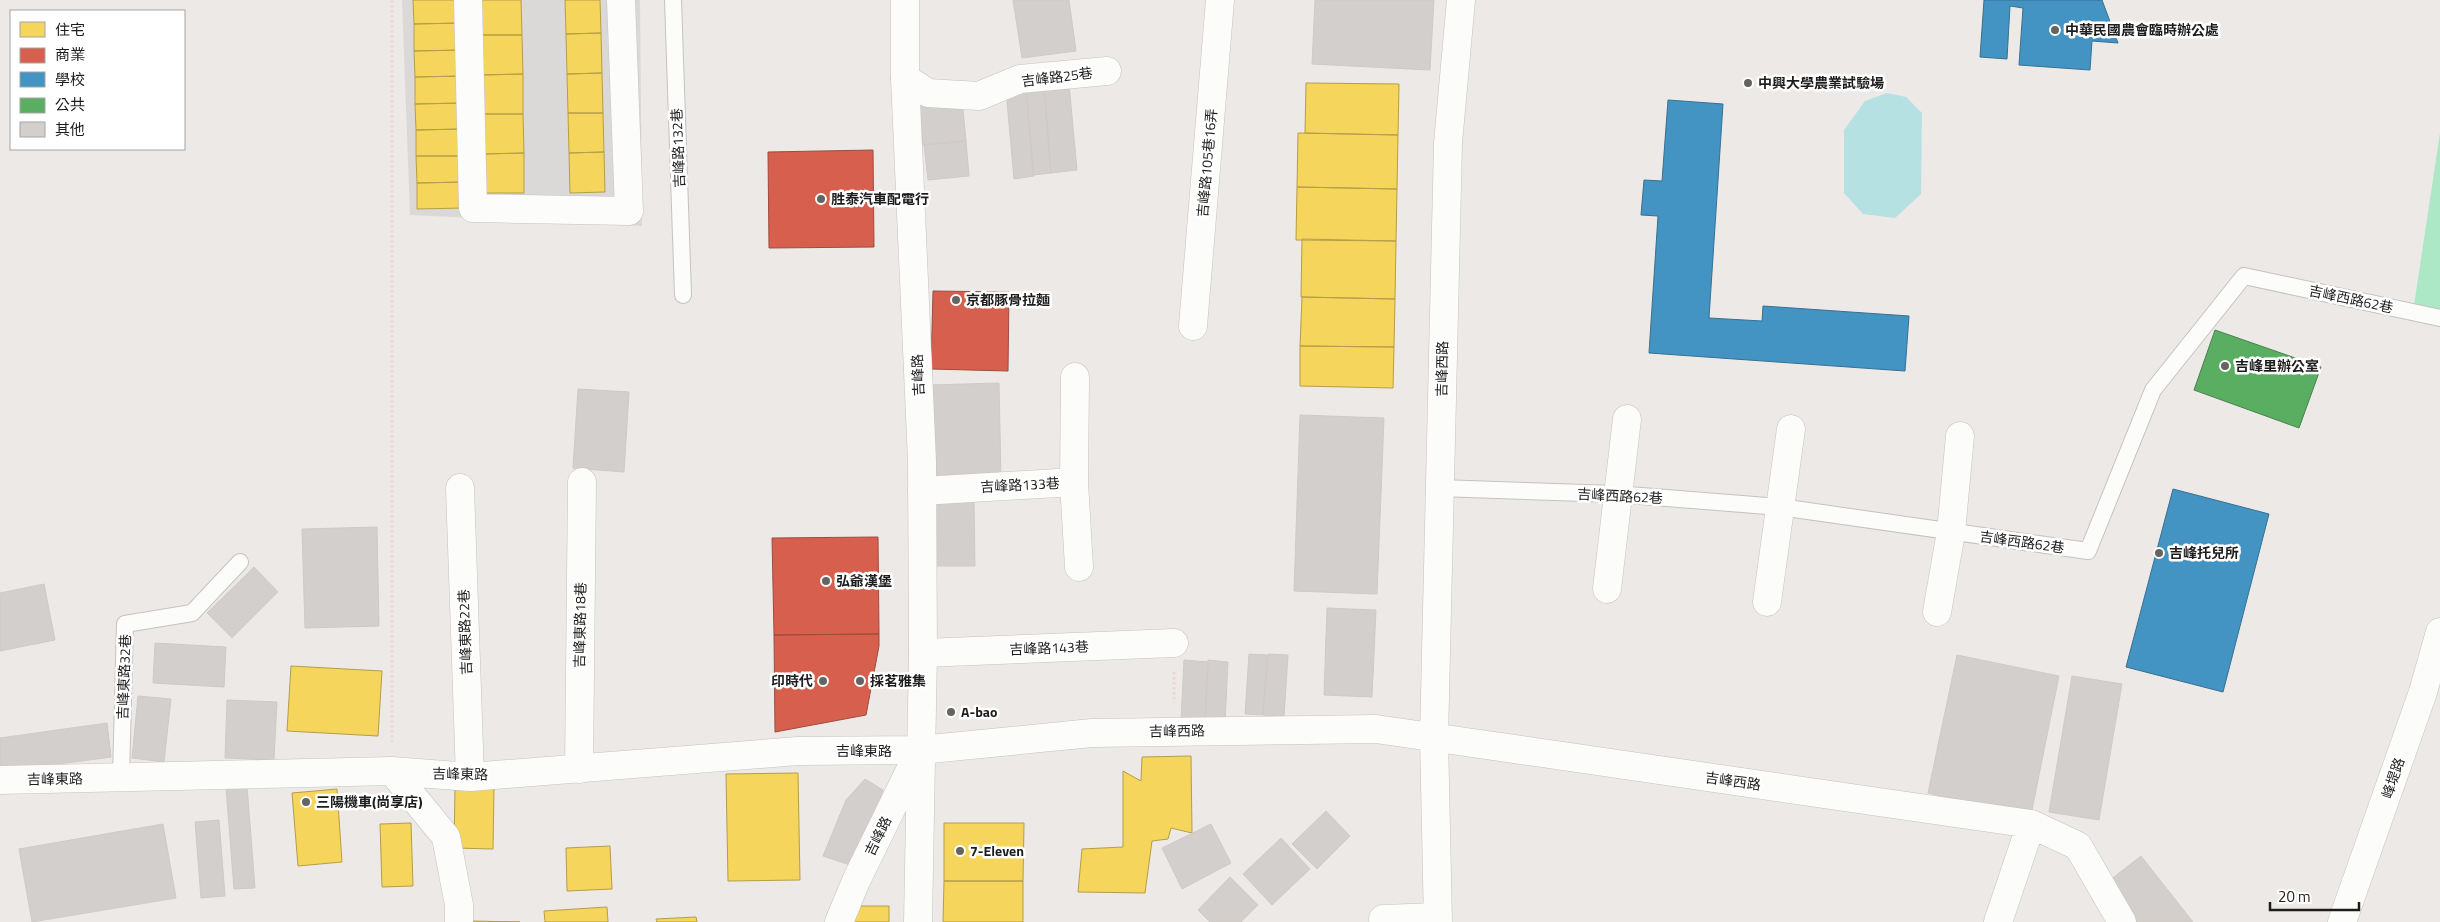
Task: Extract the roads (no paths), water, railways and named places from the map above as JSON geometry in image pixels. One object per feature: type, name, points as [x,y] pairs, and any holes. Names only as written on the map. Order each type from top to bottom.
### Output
[{"type":"street","points":[[468,0],[474,208],[630,211],[621,0]]},
{"type":"street","name":"吉峰路","points":[[905,0],[905,78],[922,491],[923,653],[918,922]]},
{"type":"street","name":"吉峰路105巷16弄","points":[[1194,326],[1220,0]]},
{"type":"street","name":"吉峰西路","points":[[1438,920],[1434,738],[1439,488],[1448,143],[1461,0]]},
{"type":"street","name":"吉峰路25巷","points":[[905,78],[928,93],[979,96],[1020,79],[1107,71]]},
{"type":"street","name":"吉峰路133巷","points":[[922,491],[1074,482],[1075,377]]},
{"type":"street","points":[[1607,589],[1616,494],[1627,419]]},
{"type":"street","points":[[1767,602],[1791,429]]},
{"type":"street","points":[[1937,612],[1951,532],[1960,436]]},
{"type":"street","name":"吉峰東路18巷","points":[[579,769],[582,482]]},
{"type":"street","points":[[1074,482],[1079,566]]},
{"type":"street","name":"吉峰東路22巷","points":[[460,488],[470,777]]},
{"type":"street","name":"峰堤路","points":[[2342,922],[2423,692],[2440,632]]},
{"type":"street","name":"吉峰路143巷","points":[[923,653],[1174,643]]},
{"type":"street","name":"吉峰西路","points":[[920,750],[1092,734],[1174,731],[1376,729],[2031,824],[2078,846],[2122,922]]},
{"type":"street","name":"吉峰路","points":[[839,922],[920,750]]},
{"type":"street","name":"吉峰東路","points":[[0,780],[392,771],[470,777],[798,751],[920,750]]},
{"type":"street","points":[[392,771],[446,837],[459,905],[459,922]]},
{"type":"street","points":[[1998,922],[2031,824]]},
{"type":"street","points":[[1383,919],[1438,920]]},
{"type":"lane","name":"吉峰路132巷","points":[[673,0],[683,295]]},
{"type":"lane","name":"吉峰西路62巷","points":[[1439,488],[1616,494],[1780,507],[2088,551],[2152,390],[2244,276],[2440,318]]},
{"type":"lane","name":"吉峰東路32巷","points":[[121,778],[125,624],[192,613],[240,562]]},
{"type":"water","points":[[1887,93],[1906,97],[1922,113],[1921,194],[1895,218],[1863,214],[1844,193],[1844,130],[1865,101]]},
{"type":"place","name":"中華民國農會臨時辦公處","points":[[2055,30]]},
{"type":"place","name":"中興大學農業試驗場","points":[[1748,83]]},
{"type":"place","name":"胜泰汽車配電行","points":[[821,199]]},
{"type":"place","name":"京都豚骨拉麵","points":[[956,300]]},
{"type":"place","name":"吉峰里辦公室","points":[[2225,366]]},
{"type":"place","name":"吉峰托兒所","points":[[2159,553]]},
{"type":"place","name":"弘爺漢堡","points":[[826,581]]},
{"type":"place","name":"印時代","points":[[823,681]]},
{"type":"place","name":"採茗雅集","points":[[860,681]]},
{"type":"place","name":"A-bao","points":[[951,712]]},
{"type":"place","name":"三陽機車(尚享店)","points":[[306,802]]},
{"type":"place","name":"7-Eleven","points":[[960,851]]}]
